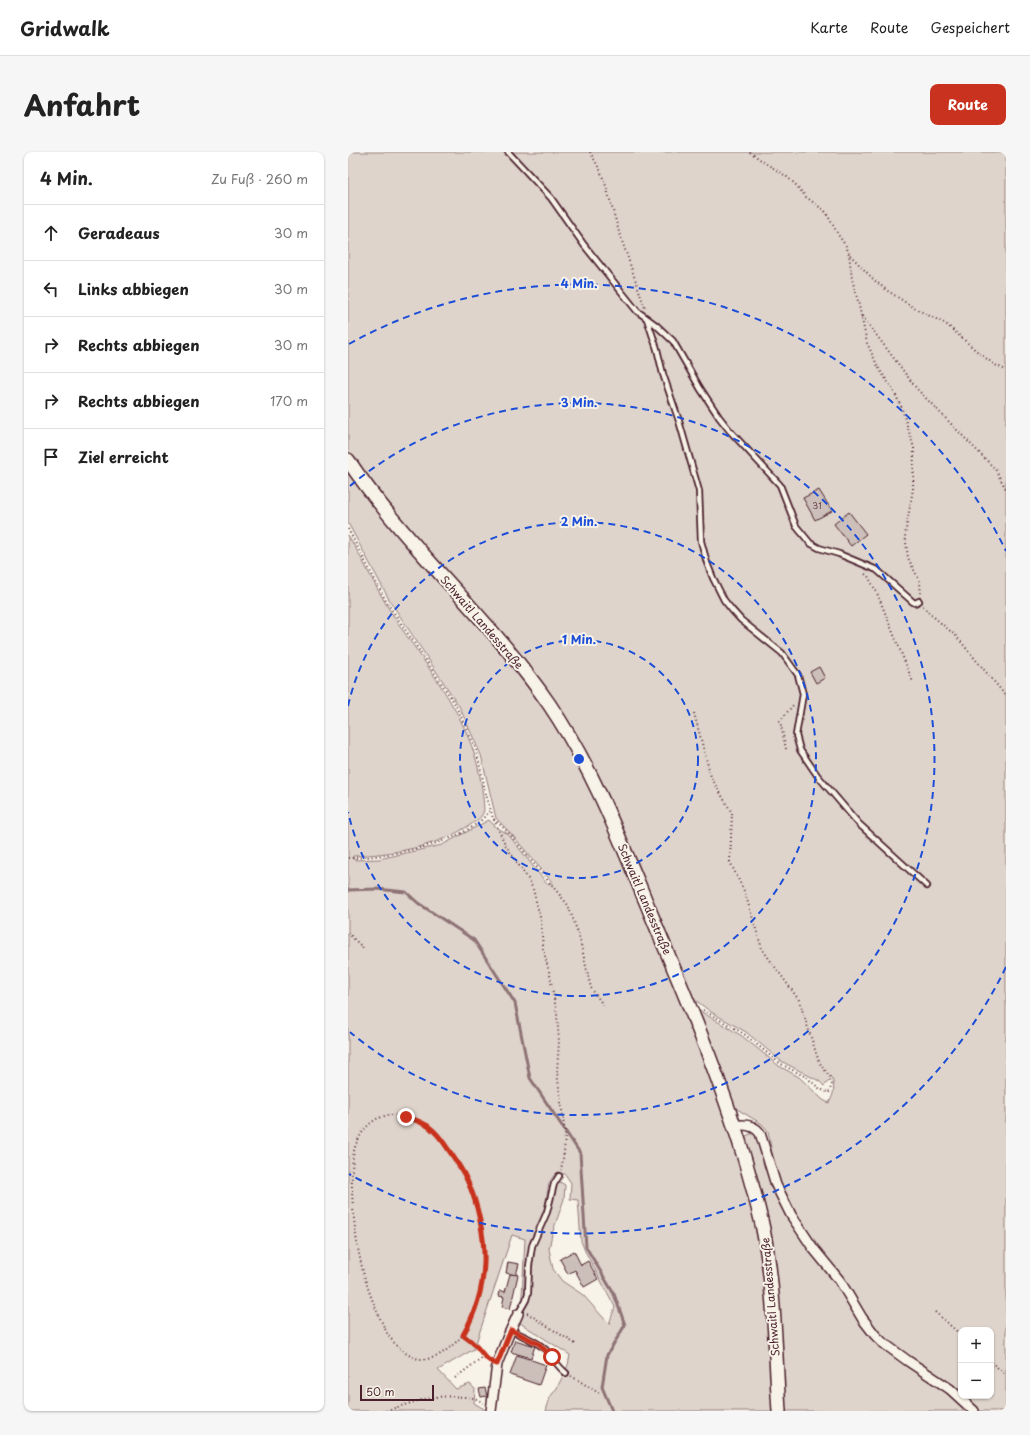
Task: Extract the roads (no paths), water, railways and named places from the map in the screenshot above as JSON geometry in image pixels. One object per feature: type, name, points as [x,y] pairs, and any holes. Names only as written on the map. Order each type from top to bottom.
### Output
[{"type":"street","name":"Schwaitl Landesstraße","points":[[348,460],[368,489],[394,522],[497,636],[528,675],[571,738],[596,783],[690,1007],[719,1082],[734,1126],[756,1201],[763,1230],[771,1284],[779,1411]]},
{"type":"street","points":[[734,1126],[742,1125],[753,1127],[760,1133],[776,1186],[791,1215],[813,1248],[840,1281],[862,1318],[875,1335],[908,1361],[950,1389],[974,1411]]},
{"type":"street","points":[[491,1409],[497,1364],[520,1312]]},
{"type":"lane","points":[[508,152],[551,198],[584,245],[632,306],[664,331],[673,341],[700,388],[719,417],[780,485],[796,526],[810,543],[819,548],[840,554],[873,568],[913,602],[915,603],[919,601]]},
{"type":"lane","points":[[647,319],[699,491],[701,541],[713,578],[724,600],[732,610],[741,620],[782,653],[798,675],[803,694],[796,735],[800,750],[817,775],[859,824],[927,886]]},
{"type":"lane","points":[[520,1312],[528,1292],[529,1266],[532,1246],[547,1212],[554,1184],[559,1176]]},
{"type":"lane","points":[[511,1330],[539,1344],[545,1349],[558,1367],[566,1373]]},
{"type":"waterway","points":[[348,890],[377,889],[406,892],[418,903],[474,940],[515,1003],[530,1078],[580,1153],[586,1247],[614,1294],[625,1325],[607,1355],[602,1387],[612,1411]]}]
